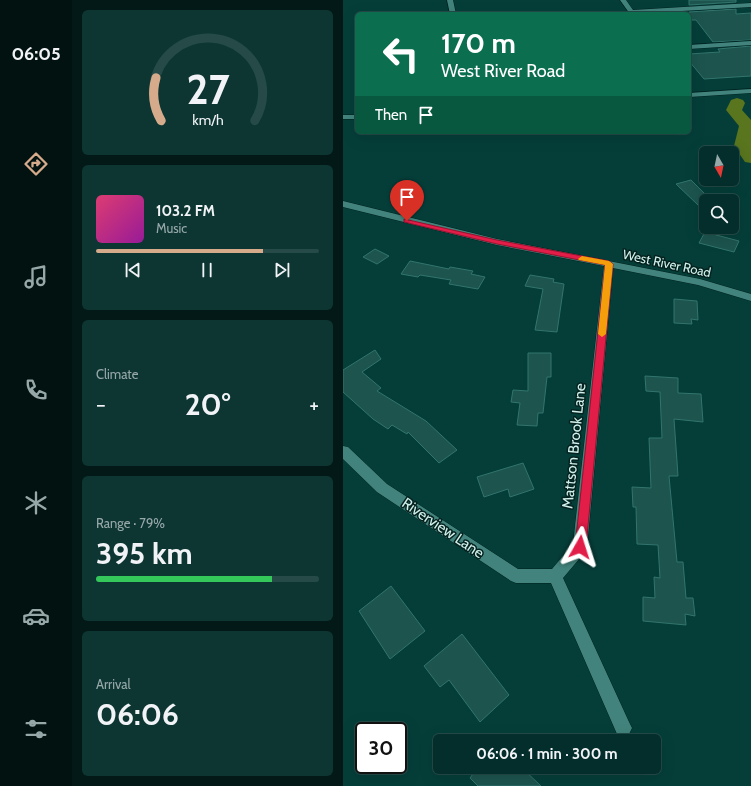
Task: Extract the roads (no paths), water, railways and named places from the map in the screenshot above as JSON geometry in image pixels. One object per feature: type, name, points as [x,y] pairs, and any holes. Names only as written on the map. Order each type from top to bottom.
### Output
[{"type":"street","points":[[450,0],[453,12]]},
{"type":"street","points":[[623,0],[631,12]]},
{"type":"street","points":[[719,0],[726,7]]},
{"type":"street","points":[[648,12],[751,6]]},
{"type":"street","points":[[691,47],[751,43]]},
{"type":"street","points":[[692,95],[751,91]]},
{"type":"street","points":[[343,118],[355,117]]},
{"type":"street","name":"West River Road","points":[[343,204],[477,238],[700,282],[751,298]]},
{"type":"street","name":"Mattson Brook Lane","points":[[555,576],[580,547],[609,264]]},
{"type":"street","name":"Riverview Lane","points":[[343,451],[382,488],[516,576],[555,576]]},
{"type":"street","points":[[555,576],[623,728]]},
{"type":"waterway","points":[[737,103],[734,110],[747,126],[743,146],[751,158]]}]
